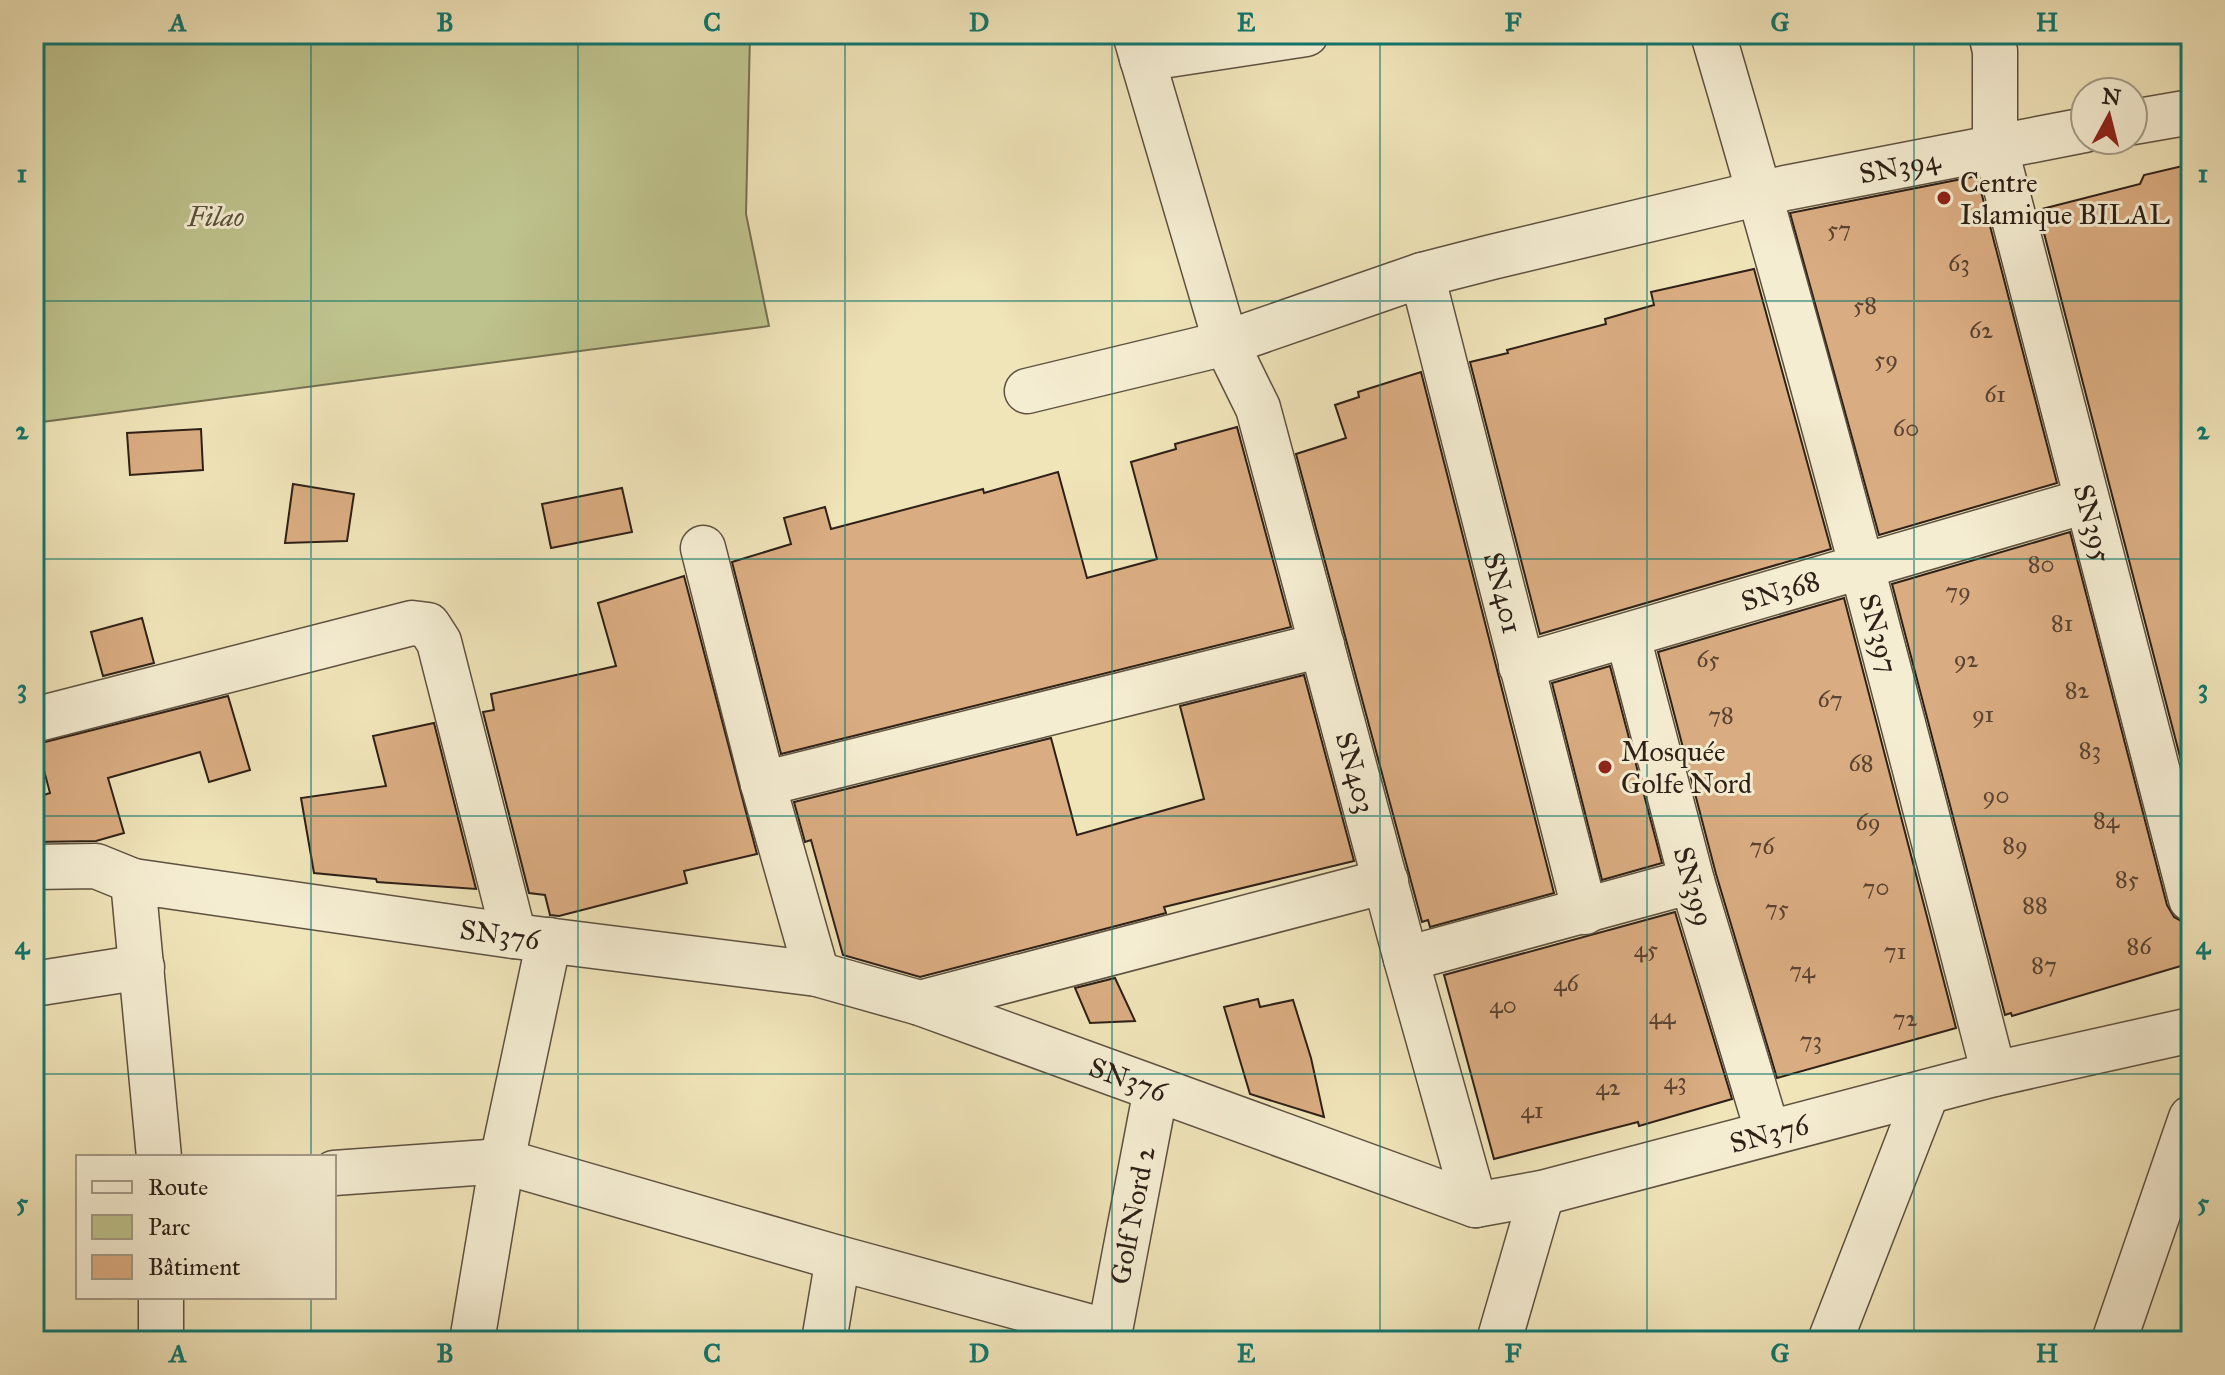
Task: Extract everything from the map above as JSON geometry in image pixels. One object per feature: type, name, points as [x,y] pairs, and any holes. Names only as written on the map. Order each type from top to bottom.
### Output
[{"type":"street","points":[[1138,46],[1306,34]]},
{"type":"street","name":"SN397","points":[[1713,34],[1863,568],[1994,1074]]},
{"type":"street","name":"SN395","points":[[1991,34],[1995,51],[1995,146],[2191,899]]},
{"type":"street","name":"SN403","points":[[1138,46],[1226,343],[1258,408],[1475,1205]]},
{"type":"street","points":[[2149,119],[2191,112]]},
{"type":"street","name":"SN394","points":[[1027,391],[1226,343],[1422,275],[1760,193],[2069,133]]},
{"type":"street","name":"SN401","points":[[1422,275],[1585,912]]},
{"type":"street","name":"SN368","points":[[1521,666],[2086,501]]},
{"type":"street","points":[[703,548],[763,784],[817,974]]},
{"type":"street","points":[[34,720],[412,623],[428,625],[439,642],[531,938],[502,1161],[472,1341]]},
{"type":"street","name":"SN399","points":[[1628,637],[1692,881],[1768,1133]]},
{"type":"street","points":[[763,784],[1322,645]]},
{"type":"street","name":"SN376","points":[[34,867],[96,866],[133,881],[531,938],[817,974],[920,1003],[1475,1205],[1542,1193],[1994,1074],[2191,1030]]},
{"type":"street","points":[[133,881],[159,1155]]},
{"type":"street","points":[[920,1003],[1386,881]]},
{"type":"street","points":[[1406,959],[1692,881]]},
{"type":"street","points":[[34,984],[142,967]]},
{"type":"street","name":"Golf Nord 2","points":[[1109,1336],[1156,1089]]},
{"type":"street","points":[[1830,1341],[1927,1092]]},
{"type":"street","points":[[2114,1341],[2191,1118]]},
{"type":"street","points":[[336,1173],[502,1161],[1109,1336]]},
{"type":"street","points":[[1499,1341],[1542,1193]]},
{"type":"street","points":[[824,1341],[838,1258]]},
{"type":"street","points":[[161,1299],[161,1341]]},
{"type":"green space","name":"Filao","points":[[34,34],[750,34],[746,214],[769,326],[34,423]]},
{"type":"building","points":[[2191,164],[2191,771],[2184,772],[2038,210],[2140,184],[2144,175]]},
{"type":"building","points":[[1977,176],[2057,483],[1879,535],[1790,213]]},
{"type":"building","points":[[1754,269],[1831,549],[1540,634],[1470,362],[1606,324],[1605,319],[1654,305],[1651,292]]},
{"type":"building","points":[[1421,372],[1554,893],[1430,927],[1428,920],[1422,922],[1296,454],[1346,438],[1335,405],[1359,397],[1358,392]]},
{"type":"building","points":[[1237,427],[1291,627],[781,754],[732,562],[791,544],[784,518],[825,507],[831,529],[1058,472],[1087,578],[1157,559],[1131,462],[1176,449],[1175,444]]},
{"type":"building","points":[[201,429],[203,470],[130,475],[127,433]]},
{"type":"building","points":[[293,484],[354,494],[347,541],[285,543]]},
{"type":"building","points":[[622,488],[632,532],[551,548],[542,504]]},
{"type":"building","points":[[2070,532],[2167,905],[2174,917],[2185,923],[2191,943],[2191,963],[2012,1016],[2011,1013],[2005,1015],[1892,584]]},
{"type":"building","points":[[684,576],[757,854],[684,871],[687,883],[559,916],[550,915],[545,895],[529,893],[483,712],[494,710],[491,694],[616,666],[598,603]]},
{"type":"building","points":[[1844,598],[1956,1028],[1777,1078],[1716,874],[1658,652]]},
{"type":"building","points":[[142,618],[154,663],[103,676],[91,632]]},
{"type":"building","name":"Mosquée Golfe Nord","points":[[1610,666],[1662,863],[1602,880],[1552,683]]},
{"type":"building","points":[[1304,675],[1354,861],[1164,907],[1166,913],[920,977],[843,955],[811,840],[805,842],[794,802],[1051,738],[1077,835],[1204,799],[1180,706]]},
{"type":"building","points":[[228,696],[250,770],[209,782],[200,752],[108,778],[124,833],[96,841],[34,842],[34,798],[50,793],[37,744]]},
{"type":"building","points":[[434,723],[476,889],[377,882],[376,879],[314,873],[301,798],[386,786],[373,736]]},
{"type":"building","points":[[1675,912],[1732,1099],[1639,1126],[1638,1122],[1494,1159],[1444,975]]},
{"type":"building","points":[[1115,978],[1135,1021],[1090,1023],[1075,988]]},
{"type":"building","points":[[1258,999],[1260,1007],[1293,1000],[1311,1058],[1324,1117],[1250,1094],[1224,1007]]},
{"type":"place","name":"Centre Islamique BILAL","points":[[1944,198]]},
{"type":"place","name":"Mosquée Golfe Nord","points":[[1605,767]]}]
